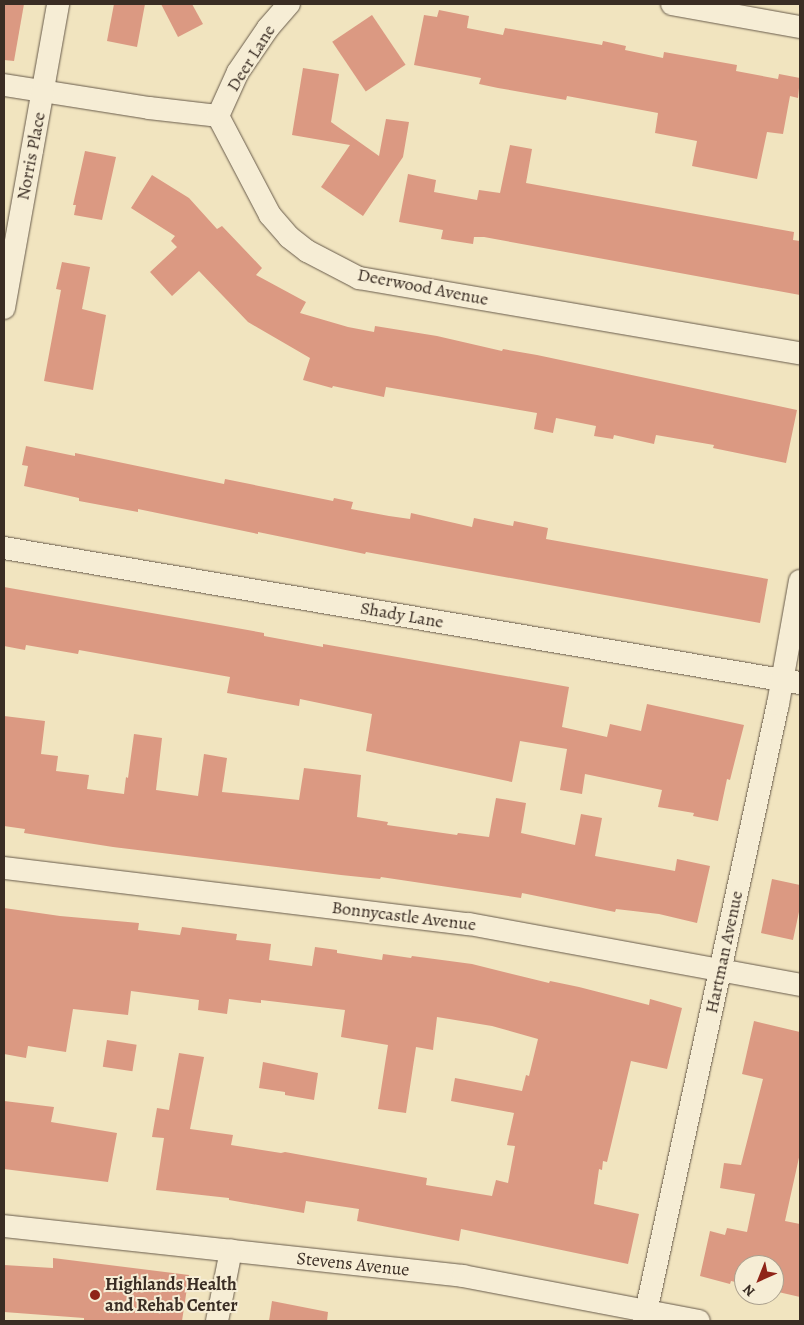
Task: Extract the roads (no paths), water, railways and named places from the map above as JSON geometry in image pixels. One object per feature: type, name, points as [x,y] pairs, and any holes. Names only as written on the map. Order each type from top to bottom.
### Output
[{"type":"street","name":"Norris Place","points":[[4,308],[58,4]]},
{"type":"street","name":"Deer Lane","points":[[218,116],[238,72],[268,28],[289,4]]},
{"type":"street","points":[[672,4],[800,27]]},
{"type":"street","points":[[4,85],[218,116]]},
{"type":"street","name":"Deerwood Avenue","points":[[218,116],[270,215],[289,237],[307,251],[359,278],[800,353]]},
{"type":"street","name":"Shady Lane","points":[[4,548],[791,682]]},
{"type":"street","name":"Hartman Avenue","points":[[645,1317],[719,970],[791,682],[800,581]]},
{"type":"street","name":"Bonnycastle Avenue","points":[[4,868],[469,924],[800,985]]},
{"type":"street","name":"Stevens Avenue","points":[[4,1226],[463,1276],[645,1317],[699,1321]]},
{"type":"street","points":[[217,1321],[231,1250]]},
{"type":"place","name":"Highlands Health and Rehab Center","points":[[95,1295]]}]
